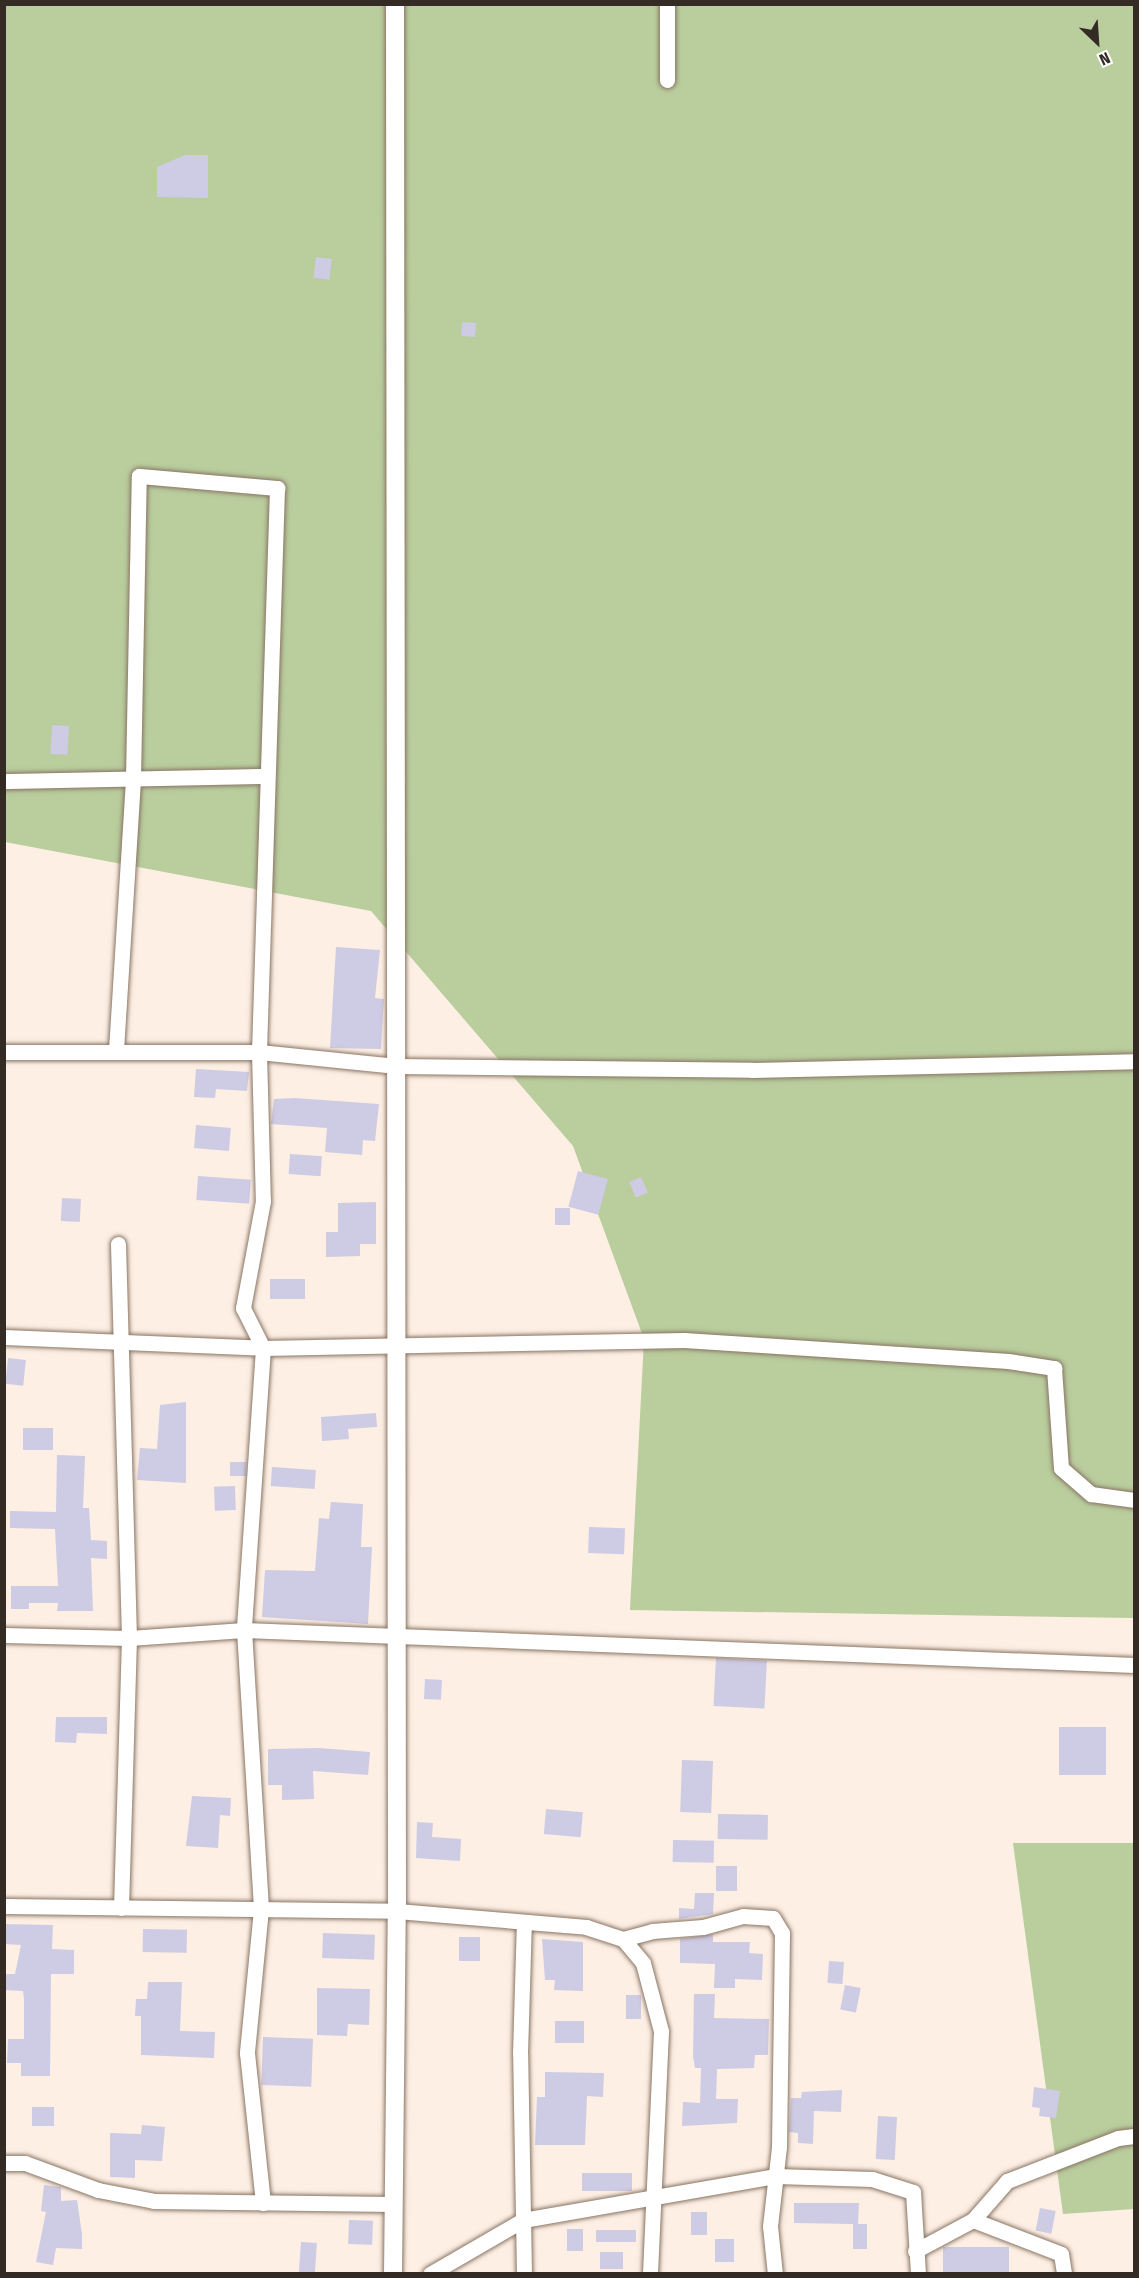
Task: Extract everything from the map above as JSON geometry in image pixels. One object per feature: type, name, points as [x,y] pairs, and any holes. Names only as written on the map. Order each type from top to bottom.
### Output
[{"type":"street","points":[[393,2274],[397,1911],[395,4]]},
{"type":"street","points":[[667,4],[668,80]]},
{"type":"street","points":[[116,1050],[133,778],[139,476],[277,488],[265,776],[259,1052],[263,1201],[243,1308],[263,1348],[244,1630],[261,1909],[247,2053],[263,2203]]},
{"type":"street","points":[[4,781],[265,776]]},
{"type":"street","points":[[4,1052],[116,1050],[259,1052],[396,1066],[752,1070],[1134,1061]]},
{"type":"street","points":[[118,1244],[129,1638],[121,1908]]},
{"type":"street","points":[[4,1337],[121,1340],[263,1348],[684,1340],[1008,1361],[1054,1368],[1061,1468],[1091,1494],[1134,1500]]},
{"type":"street","points":[[4,1635],[129,1638],[244,1630],[1134,1665]]},
{"type":"street","points":[[4,1906],[397,1911],[586,1927],[623,1939],[643,1963],[661,2031],[650,2274]]},
{"type":"street","points":[[623,1939],[652,1931],[703,1927],[743,1916],[773,1918],[782,1933],[776,2176],[770,2226],[775,2274]]},
{"type":"street","points":[[524,1922],[520,2054],[524,2274]]},
{"type":"street","points":[[915,2251],[973,2220],[1007,2181],[1118,2138],[1134,2136]]},
{"type":"street","points":[[4,2163],[25,2163],[98,2190],[153,2201],[393,2204]]},
{"type":"street","points":[[430,2274],[523,2220],[655,2198],[679,2190],[776,2176],[872,2179],[913,2192],[918,2274]]},
{"type":"street","points":[[973,2220],[1061,2254],[1064,2274]]},
{"type":"green space","points":[[4,5],[1134,5],[1134,1618],[630,1610],[644,1339],[573,1146],[371,911],[5,842]]},
{"type":"green space","points":[[1013,1843],[1134,1843],[1134,2209],[1063,2214]]},
{"type":"building","points":[[185,155],[208,155],[208,198],[157,197],[157,167]]},
{"type":"building","points":[[316,257],[332,259],[329,280],[313,278]]},
{"type":"building","points":[[462,322],[476,323],[475,337],[461,336]]},
{"type":"building","points":[[52,725],[69,726],[67,755],[50,754]]},
{"type":"building","points":[[336,947],[380,950],[375,998],[384,999],[381,1049],[330,1048]]},
{"type":"building","points":[[196,1069],[249,1072],[247,1091],[216,1089],[215,1098],[194,1097]]},
{"type":"building","points":[[294,1098],[379,1104],[375,1141],[363,1140],[362,1155],[325,1152],[327,1128],[271,1124],[274,1099]]},
{"type":"building","points":[[196,1125],[231,1128],[229,1151],[194,1148]]},
{"type":"building","points":[[290,1154],[322,1156],[321,1176],[289,1174]]},
{"type":"building","points":[[578,1171],[608,1179],[598,1215],[568,1207]]},
{"type":"building","points":[[198,1176],[251,1180],[249,1204],[196,1200]]},
{"type":"building","points":[[641,1177],[648,1193],[636,1198],[629,1182]]},
{"type":"building","points":[[62,1198],[81,1199],[80,1222],[61,1221]]},
{"type":"building","points":[[376,1202],[376,1244],[360,1244],[360,1256],[326,1257],[326,1232],[338,1232],[338,1203]]},
{"type":"building","points":[[555,1208],[570,1208],[570,1225],[555,1225]]},
{"type":"building","points":[[270,1279],[305,1279],[305,1299],[270,1299]]},
{"type":"building","points":[[8,1358],[26,1360],[23,1386],[5,1384]]},
{"type":"building","points":[[186,1402],[186,1483],[137,1480],[140,1448],[157,1449],[160,1405]]},
{"type":"building","points":[[376,1413],[377,1427],[348,1429],[349,1439],[322,1441],[321,1417]]},
{"type":"building","points":[[23,1428],[53,1428],[53,1450],[23,1450]]},
{"type":"building","points":[[57,1455],[85,1456],[83,1508],[89,1508],[91,1540],[107,1541],[107,1559],[91,1558],[93,1611],[57,1611],[58,1603],[29,1603],[29,1609],[11,1609],[11,1586],[58,1586],[55,1529],[10,1528],[10,1511],[56,1512]]},
{"type":"building","points":[[230,1462],[246,1462],[246,1476],[230,1476]]},
{"type":"building","points":[[272,1467],[316,1470],[315,1489],[271,1486]]},
{"type":"building","points":[[235,1486],[236,1510],[215,1511],[214,1487]]},
{"type":"building","points":[[331,1502],[363,1504],[361,1547],[372,1547],[368,1624],[262,1617],[265,1570],[315,1571],[319,1518],[329,1519]]},
{"type":"building","points":[[589,1527],[625,1528],[624,1554],[588,1553]]},
{"type":"building","points":[[716,1658],[767,1661],[764,1709],[713,1706]]},
{"type":"building","points":[[425,1679],[442,1680],[441,1700],[424,1699]]},
{"type":"building","points":[[56,1717],[107,1717],[107,1734],[77,1733],[76,1743],[55,1742]]},
{"type":"building","points":[[1059,1727],[1106,1727],[1106,1775],[1059,1775]]},
{"type":"building","points":[[319,1748],[370,1752],[368,1775],[313,1771],[314,1799],[282,1800],[282,1785],[268,1785],[268,1749]]},
{"type":"building","points":[[682,1760],[713,1761],[711,1813],[680,1812]]},
{"type":"building","points":[[192,1796],[231,1798],[230,1816],[220,1815],[218,1848],[186,1846]]},
{"type":"building","points":[[546,1809],[583,1812],[581,1837],[544,1834]]},
{"type":"building","points":[[718,1814],[768,1815],[768,1840],[718,1839]]},
{"type":"building","points":[[417,1822],[433,1823],[432,1837],[461,1839],[460,1861],[416,1858]]},
{"type":"building","points":[[673,1840],[714,1841],[714,1863],[673,1862]]},
{"type":"building","points":[[716,1866],[737,1866],[737,1891],[716,1891]]},
{"type":"building","points":[[695,1893],[714,1893],[713,1914],[679,1919],[679,1908],[694,1909]]},
{"type":"building","points":[[4,1924],[53,1925],[52,1949],[74,1950],[74,1974],[51,1974],[50,2076],[21,2076],[21,2063],[7,2063],[8,2039],[24,2039],[24,1999],[23,1991],[4,1990],[4,1974],[15,1974],[21,1945],[4,1944]]},
{"type":"building","points":[[143,1929],[187,1930],[187,1953],[143,1952]]},
{"type":"building","points":[[323,1933],[375,1935],[374,1960],[322,1958]]},
{"type":"building","points":[[713,1934],[713,1942],[750,1942],[749,1953],[763,1954],[762,1980],[735,1979],[735,1988],[714,1988],[715,1964],[680,1963],[680,1939]]},
{"type":"building","points":[[459,1937],[480,1937],[480,1961],[459,1961]]},
{"type":"building","points":[[542,1939],[583,1942],[583,1991],[554,1990],[555,1980],[545,1980]]},
{"type":"building","points":[[829,1961],[844,1962],[842,1984],[827,1983]]},
{"type":"building","points":[[148,1982],[182,1982],[180,2031],[215,2032],[214,2058],[141,2055],[141,2016],[135,2016],[136,1999],[147,1999]]},
{"type":"building","points":[[845,1985],[861,1988],[856,2013],[840,2010]]},
{"type":"building","points":[[317,1988],[370,1989],[369,2025],[348,2024],[347,2036],[317,2035]]},
{"type":"building","points":[[694,1994],[715,1994],[714,2018],[769,2019],[768,2055],[755,2055],[754,2068],[717,2069],[716,2099],[738,2099],[737,2123],[682,2126],[683,2102],[700,2103],[701,2068],[695,2068],[693,2056]]},
{"type":"building","points":[[626,1995],[641,1995],[641,2019],[626,2019]]},
{"type":"building","points":[[555,2021],[584,2021],[584,2043],[555,2043]]},
{"type":"building","points":[[263,2037],[313,2039],[311,2087],[261,2085]]},
{"type":"building","points":[[545,2072],[604,2073],[603,2097],[587,2096],[585,2145],[535,2145],[537,2097],[545,2097]]},
{"type":"building","points":[[1034,2087],[1060,2091],[1056,2118],[1039,2116],[1040,2108],[1032,2107]]},
{"type":"building","points":[[842,2090],[841,2112],[814,2111],[813,2144],[798,2143],[798,2133],[789,2132],[791,2098],[801,2098],[802,2092]]},
{"type":"building","points":[[32,2107],[54,2107],[54,2126],[32,2126]]},
{"type":"building","points":[[878,2116],[897,2117],[895,2160],[876,2159]]},
{"type":"building","points":[[142,2125],[165,2127],[162,2161],[135,2160],[135,2178],[110,2177],[110,2133],[141,2134]]},
{"type":"building","points":[[582,2173],[632,2173],[632,2191],[582,2191]]},
{"type":"building","points":[[44,2185],[61,2187],[61,2201],[77,2200],[82,2234],[82,2249],[56,2248],[53,2265],[36,2262],[46,2212],[41,2211]]},
{"type":"building","points":[[794,2203],[859,2203],[858,2224],[867,2224],[867,2249],[853,2249],[853,2224],[794,2223]]},
{"type":"building","points":[[1040,2208],[1056,2211],[1051,2234],[1036,2231]]},
{"type":"building","points":[[691,2212],[707,2212],[707,2235],[691,2235]]},
{"type":"building","points":[[349,2220],[373,2221],[372,2245],[348,2244]]},
{"type":"building","points":[[567,2229],[583,2229],[583,2251],[567,2251]]},
{"type":"building","points":[[596,2230],[636,2230],[636,2242],[596,2242]]},
{"type":"building","points":[[715,2239],[734,2239],[734,2262],[715,2262]]},
{"type":"building","points":[[301,2242],[317,2243],[315,2274],[299,2273]]},
{"type":"building","points":[[943,2247],[1009,2247],[1009,2274],[943,2274]]},
{"type":"building","points":[[600,2252],[623,2252],[623,2269],[600,2269]]}]
